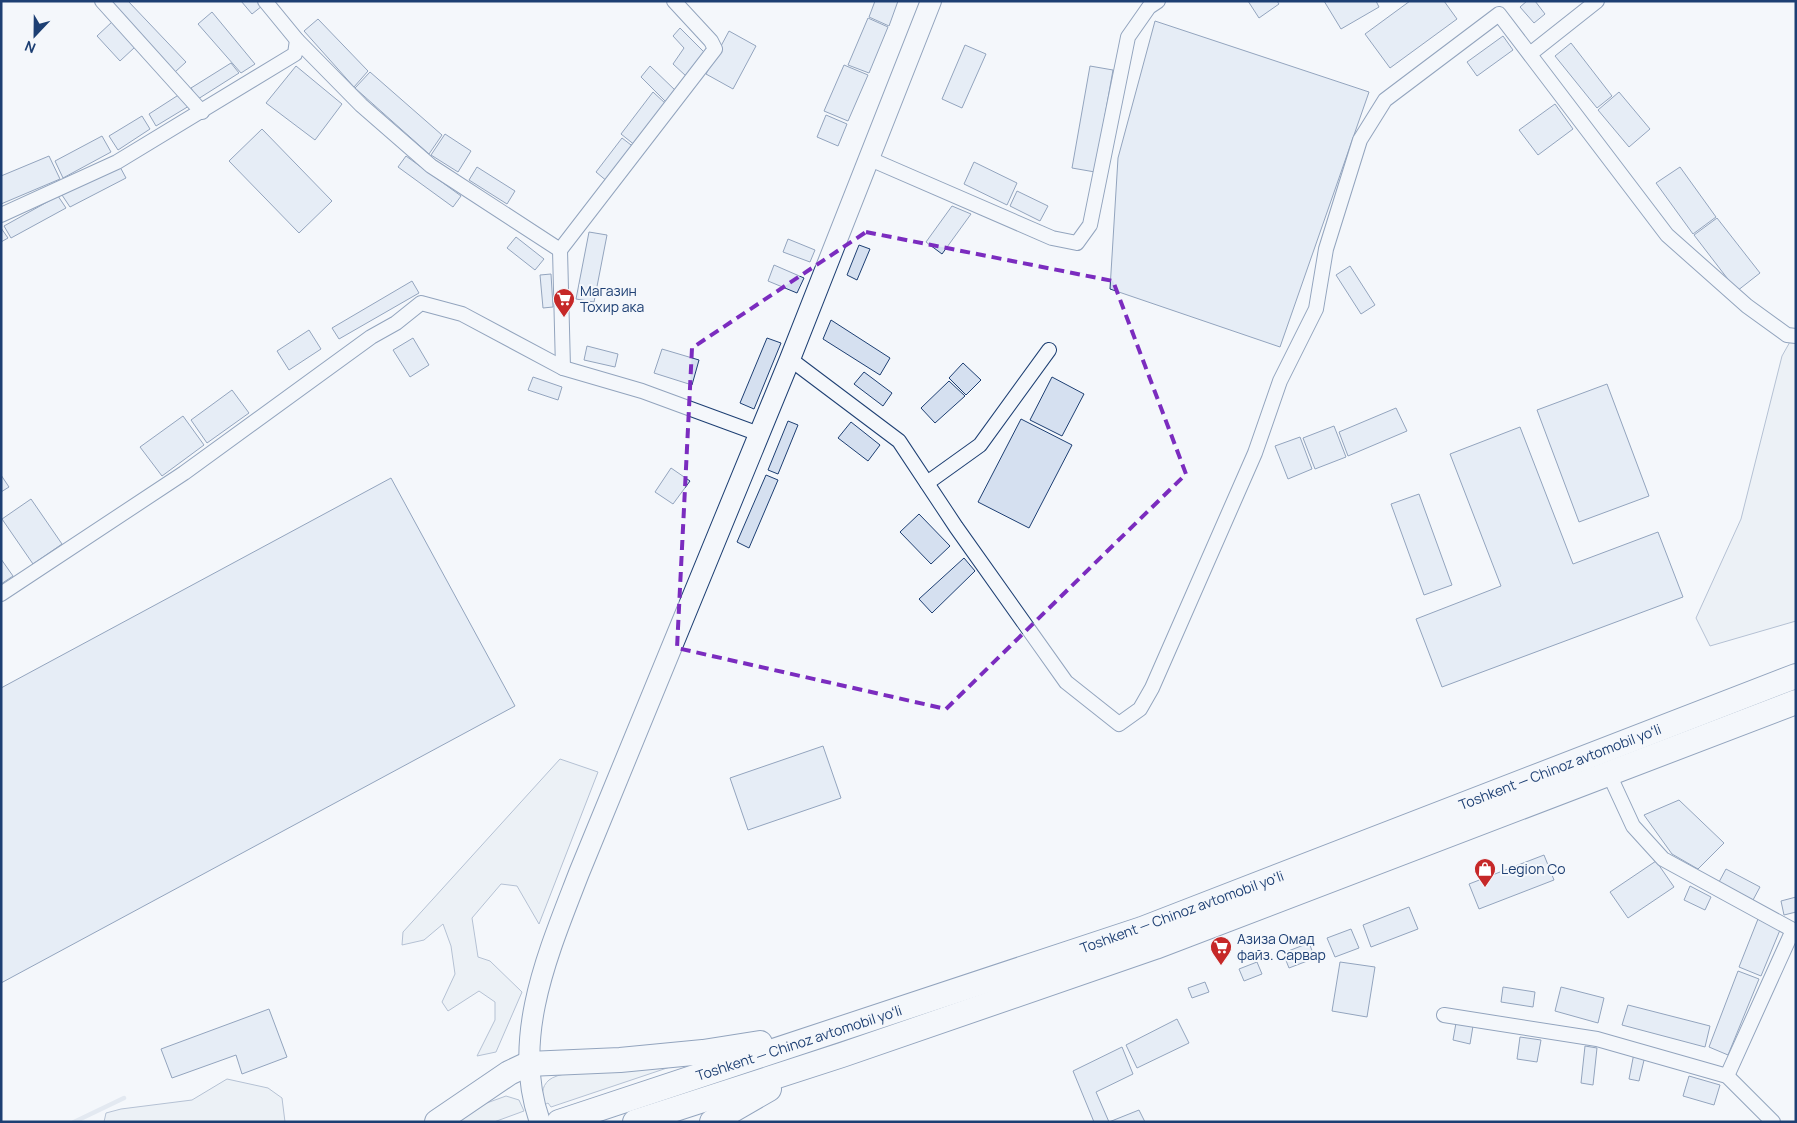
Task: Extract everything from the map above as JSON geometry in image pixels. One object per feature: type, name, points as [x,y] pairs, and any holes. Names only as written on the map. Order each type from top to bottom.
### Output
[{"type":"highway","name":"Toshkent — Chinoz avtomobil yoʻli","points":[[560,1122],[1142,929],[1796,676]]},
{"type":"highway","name":"Toshkent — Chinoz avtomobil yoʻli","points":[[635,1122],[842,1055],[1155,947],[1796,702]]},
{"type":"highway","points":[[437,1122],[519,1068],[668,1056],[831,1032]]},
{"type":"highway","points":[[712,1122],[789,1078],[842,1055]]},
{"type":"main road","points":[[540,1122],[519,1068],[531,1020],[563,914],[790,359],[931,1]]},
{"type":"street","points":[[102,1],[202,112]]},
{"type":"street","points":[[265,1],[297,40],[361,105],[431,166],[560,250]]},
{"type":"street","points":[[563,368],[560,250],[715,49],[711,41],[674,1]]},
{"type":"street","points":[[870,159],[1052,238],[1077,243],[1090,225],[1128,37],[1149,7],[1158,1]]},
{"type":"street","points":[[1530,54],[1597,1]]},
{"type":"street","points":[[790,359],[899,441],[1066,682],[1119,724],[1140,709],[1152,688],[1255,452],[1280,381],[1316,309],[1326,250],[1360,140],[1385,100],[1499,14],[1667,235],[1747,306],[1787,335],[1796,336]]},
{"type":"street","points":[[1,215],[117,162],[202,112],[295,54],[297,40]]},
{"type":"street","points":[[1,594],[184,473],[371,337],[396,323],[421,303],[462,314],[563,368],[642,391],[759,434]]},
{"type":"street","points":[[927,483],[980,445],[1049,350]]},
{"type":"street","points":[[1609,774],[1633,826],[1663,859],[1794,930],[1727,1076]]},
{"type":"street","points":[[1444,1015],[1597,1039],[1727,1076],[1773,1122]]},
{"type":"highlighted area","points":[[866,232],[1113,281],[1186,474],[946,709],[677,648],[692,348]]},
{"type":"shaded area","points":[[1791,340],[1796,341],[1796,621],[1710,646],[1696,618],[1741,519],[1782,356]]},
{"type":"shaded area","points":[[560,759],[598,772],[539,924],[517,886],[501,884],[472,918],[478,957],[490,961],[522,992],[496,1052],[477,1056],[495,1020],[495,1002],[479,991],[448,1011],[442,1002],[455,974],[451,946],[443,924],[424,940],[402,945],[403,932]]},
{"type":"shaded area","points":[[670,1067],[551,1107],[548,1103],[544,1105],[543,1088],[549,1080],[558,1076],[588,1070]]},
{"type":"shaded area","points":[[227,1079],[268,1088],[282,1098],[285,1122],[104,1122],[106,1113],[121,1109],[192,1100]]},
{"type":"shaded area","points":[[506,1096],[519,1100],[524,1111],[494,1122],[453,1122],[484,1104]]},
{"type":"building","points":[[108,1],[128,1],[186,62],[175,72]]},
{"type":"building","points":[[241,1],[257,1],[262,6],[252,14]]},
{"type":"building","points":[[875,1],[898,1],[889,26],[869,17]]},
{"type":"building","points":[[1248,1],[1277,1],[1279,4],[1259,18]]},
{"type":"building","points":[[1324,1],[1376,1],[1379,7],[1341,29]]},
{"type":"building","points":[[1410,1],[1444,1],[1457,19],[1390,68],[1365,34]]},
{"type":"building","points":[[1527,1],[1535,1],[1545,14],[1534,23],[1520,7]]},
{"type":"building","points":[[212,12],[255,64],[241,73],[198,24]]},
{"type":"building","points":[[868,18],[888,27],[869,73],[848,65]]},
{"type":"building","points":[[318,19],[368,71],[354,87],[304,31]]},
{"type":"building","points":[[113,21],[135,47],[120,61],[97,36]]},
{"type":"building","points":[[1155,21],[1369,92],[1280,347],[1110,289],[1118,158]]},
{"type":"building","points":[[680,28],[704,52],[686,76],[673,64],[684,48],[673,36]]},
{"type":"building","points":[[729,31],[756,46],[733,89],[706,74]]},
{"type":"building","points":[[1503,36],[1513,50],[1477,76],[1467,62]]},
{"type":"building","points":[[1571,43],[1612,96],[1597,108],[1555,56]]},
{"type":"building","points":[[965,45],[986,54],[962,108],[942,99]]},
{"type":"building","points":[[231,63],[239,73],[198,99],[191,88]]},
{"type":"building","points":[[844,65],[868,75],[848,121],[824,111]]},
{"type":"building","points":[[296,66],[342,104],[315,140],[266,103]]},
{"type":"building","points":[[650,66],[676,91],[667,103],[641,77]]},
{"type":"building","points":[[1090,66],[1113,70],[1095,172],[1072,168]]},
{"type":"building","points":[[370,72],[442,135],[429,154],[355,88]]},
{"type":"building","points":[[653,92],[666,104],[636,146],[621,134]]},
{"type":"building","points":[[1619,92],[1650,129],[1629,147],[1598,110]]},
{"type":"building","points":[[180,94],[189,106],[156,126],[149,114]]},
{"type":"building","points":[[1555,104],[1573,129],[1538,155],[1519,130]]},
{"type":"building","points":[[826,115],[847,124],[838,146],[817,137]]},
{"type":"building","points":[[142,116],[150,129],[118,150],[109,136]]},
{"type":"building","points":[[262,129],[332,201],[299,233],[229,161]]},
{"type":"building","points":[[445,134],[471,151],[458,172],[431,155]]},
{"type":"building","points":[[102,136],[111,152],[63,178],[55,161]]},
{"type":"building","points":[[622,138],[635,148],[608,182],[596,172]]},
{"type":"building","points":[[49,156],[60,179],[1,204],[1,176]]},
{"type":"building","points":[[406,156],[461,196],[453,207],[398,167]]},
{"type":"building","points":[[974,162],[1017,183],[1007,205],[964,184]]},
{"type":"building","points":[[119,165],[126,178],[70,207],[62,195]]},
{"type":"building","points":[[477,167],[515,191],[507,204],[469,180]]},
{"type":"building","points":[[1680,167],[1716,217],[1693,234],[1656,183]]},
{"type":"building","points":[[1017,191],[1048,206],[1040,221],[1010,206]]},
{"type":"building","points":[[58,196],[66,208],[11,238],[4,226]]},
{"type":"building","points":[[952,206],[971,214],[942,254],[926,242]]},
{"type":"building","points":[[1717,218],[1760,273],[1737,291],[1694,235]]},
{"type":"building","points":[[1,228],[8,238],[1,242]]},
{"type":"building","points":[[589,232],[607,235],[594,302],[576,299]]},
{"type":"building","points":[[516,237],[544,259],[535,270],[507,248]]},
{"type":"building","points":[[788,239],[815,250],[810,262],[783,252]]},
{"type":"building","points":[[859,245],[870,249],[857,280],[847,275]]},
{"type":"building","points":[[774,265],[804,278],[797,293],[768,281]]},
{"type":"building","points":[[1350,266],[1375,305],[1361,314],[1336,275]]},
{"type":"building","points":[[551,274],[553,307],[543,308],[540,275]]},
{"type":"building","points":[[412,281],[419,293],[339,339],[332,328]]},
{"type":"building","points":[[831,320],[890,358],[880,375],[823,339]]},
{"type":"building","points":[[309,330],[321,349],[289,370],[277,351]]},
{"type":"building","points":[[413,338],[429,365],[410,377],[393,350]]},
{"type":"building","points":[[767,338],[781,343],[754,409],[740,403]]},
{"type":"building","points":[[587,346],[618,354],[615,367],[584,360]]},
{"type":"building","points":[[662,349],[699,360],[692,385],[654,373]]},
{"type":"building","points":[[963,363],[981,380],[966,395],[949,378]]},
{"type":"building","points":[[864,372],[892,393],[883,406],[854,384]]},
{"type":"building","points":[[533,377],[562,387],[558,400],[528,390]]},
{"type":"building","points":[[1052,377],[1084,394],[1062,436],[1030,420]]},
{"type":"building","points":[[949,381],[965,396],[935,423],[921,408]]},
{"type":"building","points":[[1607,384],[1649,496],[1579,522],[1537,410]]},
{"type":"building","points":[[232,390],[249,413],[207,443],[191,420]]},
{"type":"building","points":[[1396,408],[1407,431],[1348,456],[1339,432]]},
{"type":"building","points":[[183,416],[204,445],[162,476],[140,447]]},
{"type":"building","points":[[1021,419],[1072,445],[1029,528],[978,502]]},
{"type":"building","points":[[788,421],[798,425],[778,474],[768,470]]},
{"type":"building","points":[[851,422],[880,445],[868,461],[838,438]]},
{"type":"building","points":[[1334,426],[1346,457],[1315,469],[1303,438]]},
{"type":"building","points":[[1520,427],[1573,564],[1658,532],[1683,597],[1442,687],[1416,619],[1501,586],[1450,454]]},
{"type":"building","points":[[1300,437],[1312,469],[1288,479],[1275,446]]},
{"type":"building","points":[[671,468],[690,481],[673,504],[655,492]]},
{"type":"building","points":[[1,475],[9,487],[1,492]]},
{"type":"building","points":[[766,475],[778,480],[749,548],[737,542]]},
{"type":"building","points":[[391,478],[515,706],[1,983],[1,688]]},
{"type":"building","points":[[1419,494],[1452,585],[1424,595],[1391,504]]},
{"type":"building","points":[[31,499],[62,544],[33,564],[2,519]]},
{"type":"building","points":[[919,514],[950,546],[931,564],[900,532]]},
{"type":"building","points":[[964,558],[975,571],[932,613],[919,599]]},
{"type":"building","points":[[1,559],[13,576],[1,584]]},
{"type":"building","points":[[823,746],[841,798],[748,830],[730,778]]},
{"type":"building","points":[[1679,800],[1724,843],[1698,869],[1672,854],[1644,815]]},
{"type":"building","points":[[1544,855],[1554,880],[1479,909],[1469,884]]},
{"type":"building","points":[[1656,861],[1674,887],[1628,918],[1610,892]]},
{"type":"building","points":[[1726,869],[1760,887],[1753,900],[1719,882]]},
{"type":"building","points":[[1690,886],[1711,897],[1705,910],[1684,900]]},
{"type":"building","points":[[1796,897],[1796,912],[1784,915],[1781,901]]},
{"type":"building","points":[[1409,907],[1418,929],[1371,947],[1363,925]]},
{"type":"building","points":[[1758,919],[1780,930],[1761,976],[1739,967]]},
{"type":"building","points":[[1351,929],[1359,948],[1335,957],[1327,938]]},
{"type":"building","points":[[1309,943],[1315,958],[1289,968],[1283,953]]},
{"type":"building","points":[[1257,962],[1262,974],[1244,981],[1239,969]]},
{"type":"building","points":[[1340,962],[1375,967],[1367,1017],[1332,1011]]},
{"type":"building","points":[[1738,971],[1759,979],[1728,1055],[1709,1047]]},
{"type":"building","points":[[1205,982],[1209,992],[1192,998],[1188,988]]},
{"type":"building","points":[[1503,987],[1535,992],[1533,1007],[1501,1002]]},
{"type":"building","points":[[1561,987],[1604,998],[1598,1023],[1555,1011]]},
{"type":"building","points":[[1628,1005],[1710,1026],[1705,1047],[1622,1025]]},
{"type":"building","points":[[269,1009],[287,1057],[242,1074],[236,1055],[172,1078],[161,1049]]},
{"type":"building","points":[[1177,1019],[1189,1043],[1137,1068],[1126,1045]]},
{"type":"building","points":[[1456,1023],[1473,1026],[1470,1044],[1453,1040]]},
{"type":"building","points":[[1520,1037],[1541,1040],[1537,1062],[1517,1059]]},
{"type":"building","points":[[1585,1046],[1597,1048],[1593,1085],[1581,1083]]},
{"type":"building","points":[[1122,1047],[1133,1074],[1096,1092],[1109,1122],[1094,1122],[1073,1071]]},
{"type":"building","points":[[1634,1053],[1645,1056],[1639,1081],[1629,1079]]},
{"type":"building","points":[[1689,1076],[1720,1085],[1714,1105],[1683,1096]]},
{"type":"building","points":[[1139,1110],[1145,1122],[1109,1122]]},
{"type":"waterway","points":[[74,1122],[124,1098]]},
{"type":"place","name":"Магазин Тохир ака","points":[[564,318]]},
{"type":"place","name":"Legion Co","points":[[1485,888]]},
{"type":"place","name":"Азиза Омад файз. Сарвар","points":[[1221,966]]}]
